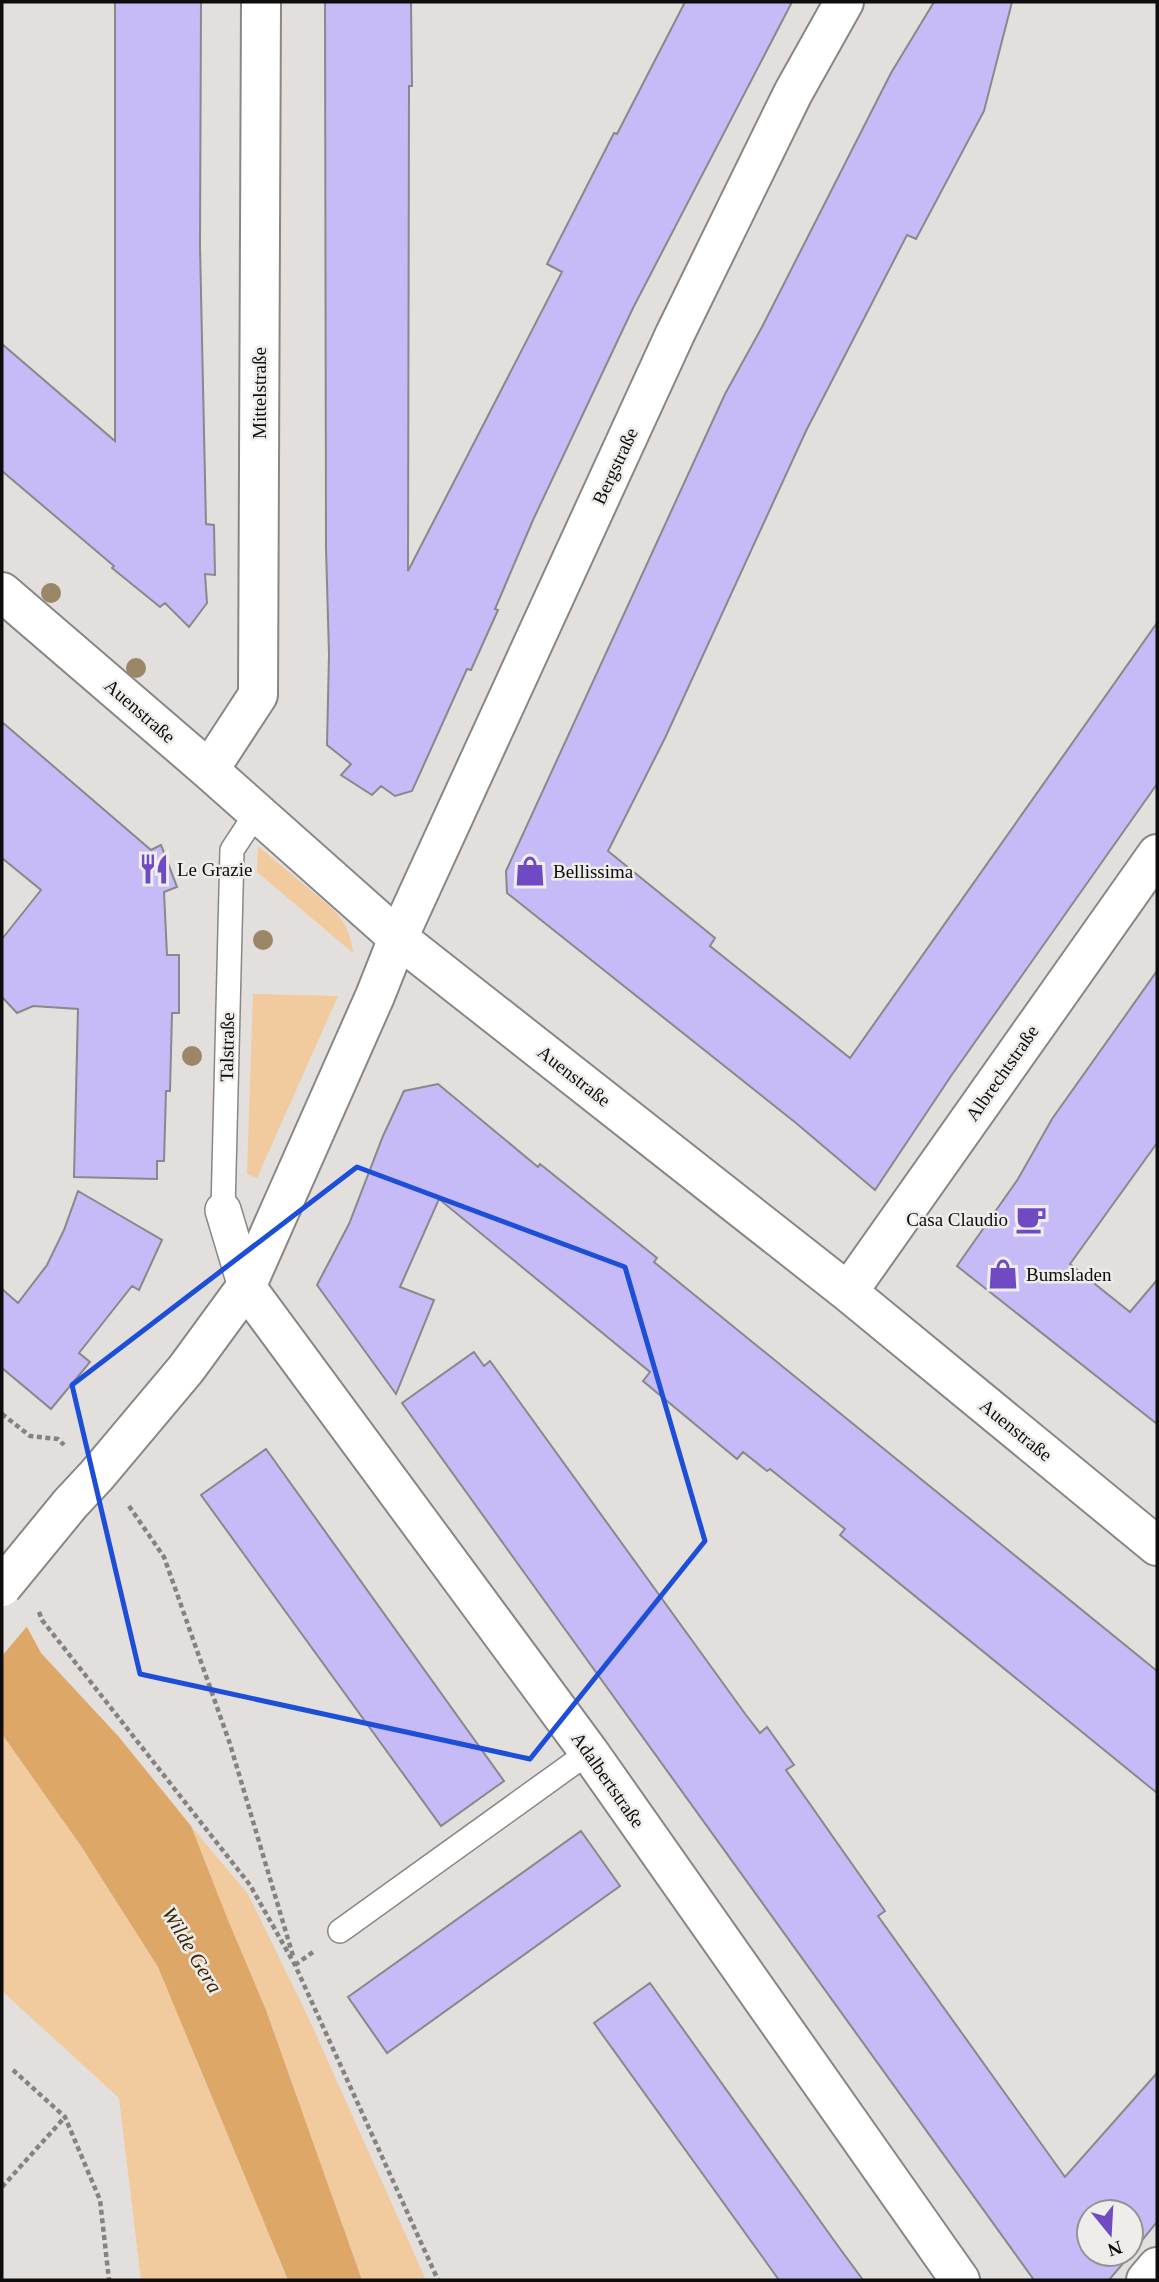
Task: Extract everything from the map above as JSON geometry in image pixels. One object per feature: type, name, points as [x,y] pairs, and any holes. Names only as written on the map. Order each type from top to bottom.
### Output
[{"type":"street","name":"Mittelstraße","points":[[209,770],[258,695],[261,2]]},
{"type":"street","name":"Bergstraße","points":[[398,938],[676,334],[793,93],[844,2]]},
{"type":"street","name":"Auenstraße","points":[[2,592],[209,770],[398,938],[848,1292],[1157,1546]]},
{"type":"street","name":"Albrechtstraße","points":[[848,1292],[1157,854]]},
{"type":"street","points":[[2,1587],[69,1504],[97,1475],[186,1369],[246,1287],[398,938]]},
{"type":"street","name":"Talstraße","points":[[223,1210],[246,1287]]},
{"type":"street","name":"Adalbertstraße","points":[[246,1287],[589,1752],[960,2280]]},
{"type":"street","points":[[1146,2280],[1157,2267]]},
{"type":"lane","name":"Talstraße","points":[[223,1210],[232,850],[257,812]]},
{"type":"lane","points":[[340,1931],[589,1752]]},
{"type":"path","points":[[2,1414],[30,1436],[58,1439],[129,1506],[164,1557],[230,1744],[295,1965]]},
{"type":"path","points":[[42,1620],[250,1885],[295,1965],[438,2280]]},
{"type":"path","points":[[13,2070],[65,2117],[100,2200],[109,2280]]},
{"type":"path","points":[[2,2188],[65,2117]]},
{"type":"highlighted area","points":[[357,1167],[625,1267],[705,1541],[530,1759],[140,1674],[72,1385]]},
{"type":"shaded area","points":[[258,846],[334,910],[347,930],[353,953],[257,872]]},
{"type":"shaded area","points":[[253,994],[338,996],[257,1178],[247,1174]]},
{"type":"shaded area","points":[[2,1734],[81,1846],[158,1967],[288,2280],[141,2280],[119,2098],[2,1991]]},
{"type":"shaded area","points":[[191,1826],[248,1894],[310,2021],[426,2280],[362,2280],[266,2010]]},
{"type":"water","name":"Wilde Gera","points":[[2,1581],[41,1653],[119,1737],[191,1826],[266,2010],[362,2280],[288,2280],[158,1967],[81,1846],[2,1734]]},
{"type":"pier","points":[[2,1577],[29,1624],[2,1656]]},
{"type":"building","points":[[115,2],[201,2],[200,246],[206,524],[214,525],[215,575],[205,574],[207,603],[189,627],[165,603],[160,607],[112,568],[114,566],[2,471],[2,344],[115,441]]},
{"type":"building","points":[[325,2],[411,2],[408,571],[562,272],[547,264],[685,2],[792,2],[633,308],[533,520],[471,670],[467,669],[412,791],[395,796],[381,786],[372,795],[341,775],[351,764],[327,745],[329,654],[326,548]]},
{"type":"building","points":[[934,2],[1012,2],[984,111],[916,239],[907,235],[806,431],[665,738],[608,851],[715,938],[710,946],[850,1058],[1157,623],[1157,784],[951,1076],[875,1190],[796,1123],[507,893],[506,871],[725,394],[891,73]]},
{"type":"building","points":[[2,722],[151,850],[161,845],[177,887],[164,892],[167,955],[179,955],[179,1013],[172,1013],[170,1091],[166,1091],[164,1161],[157,1161],[157,1179],[74,1177],[78,1009],[33,1006],[17,1013],[2,997],[2,939],[41,890],[2,858]]},
{"type":"building","points":[[1157,971],[1157,1143],[1070,1264],[1130,1312],[1157,1280],[1157,1424],[957,1266],[1018,1179],[1052,1119]]},
{"type":"building","points":[[438,1084],[538,1167],[540,1164],[657,1258],[654,1262],[1157,1671],[1157,1793],[840,1535],[845,1529],[770,1469],[767,1471],[743,1452],[737,1459],[643,1381],[650,1372],[439,1199],[400,1287],[434,1300],[396,1394],[317,1285],[349,1224],[383,1136],[404,1091]]},
{"type":"building","points":[[78,1191],[162,1240],[139,1290],[132,1286],[79,1353],[90,1362],[51,1409],[2,1368],[2,1289],[18,1303],[47,1265],[64,1230]]},
{"type":"building","points":[[474,1352],[484,1366],[490,1361],[746,1715],[760,1733],[767,1727],[794,1765],[786,1770],[885,1911],[878,1916],[1065,2177],[1157,2073],[1157,2222],[1145,2237],[1145,2198],[1075,2198],[1075,2268],[1119,2268],[1109,2280],[1034,2280],[402,1403]]},
{"type":"building","points":[[266,1449],[504,1781],[441,1826],[201,1495]]},
{"type":"building","points":[[581,1831],[620,1886],[387,2053],[348,1997]]},
{"type":"building","points":[[650,1983],[863,2280],[779,2280],[594,2023]]},
{"type":"place","name":"Le Grazie","points":[[154,869]]},
{"type":"place","name":"Bellissima","points":[[530,871]]},
{"type":"place","name":"Casa Claudio","points":[[1031,1219]]},
{"type":"place","name":"Bumsladen","points":[[1003,1274]]}]
